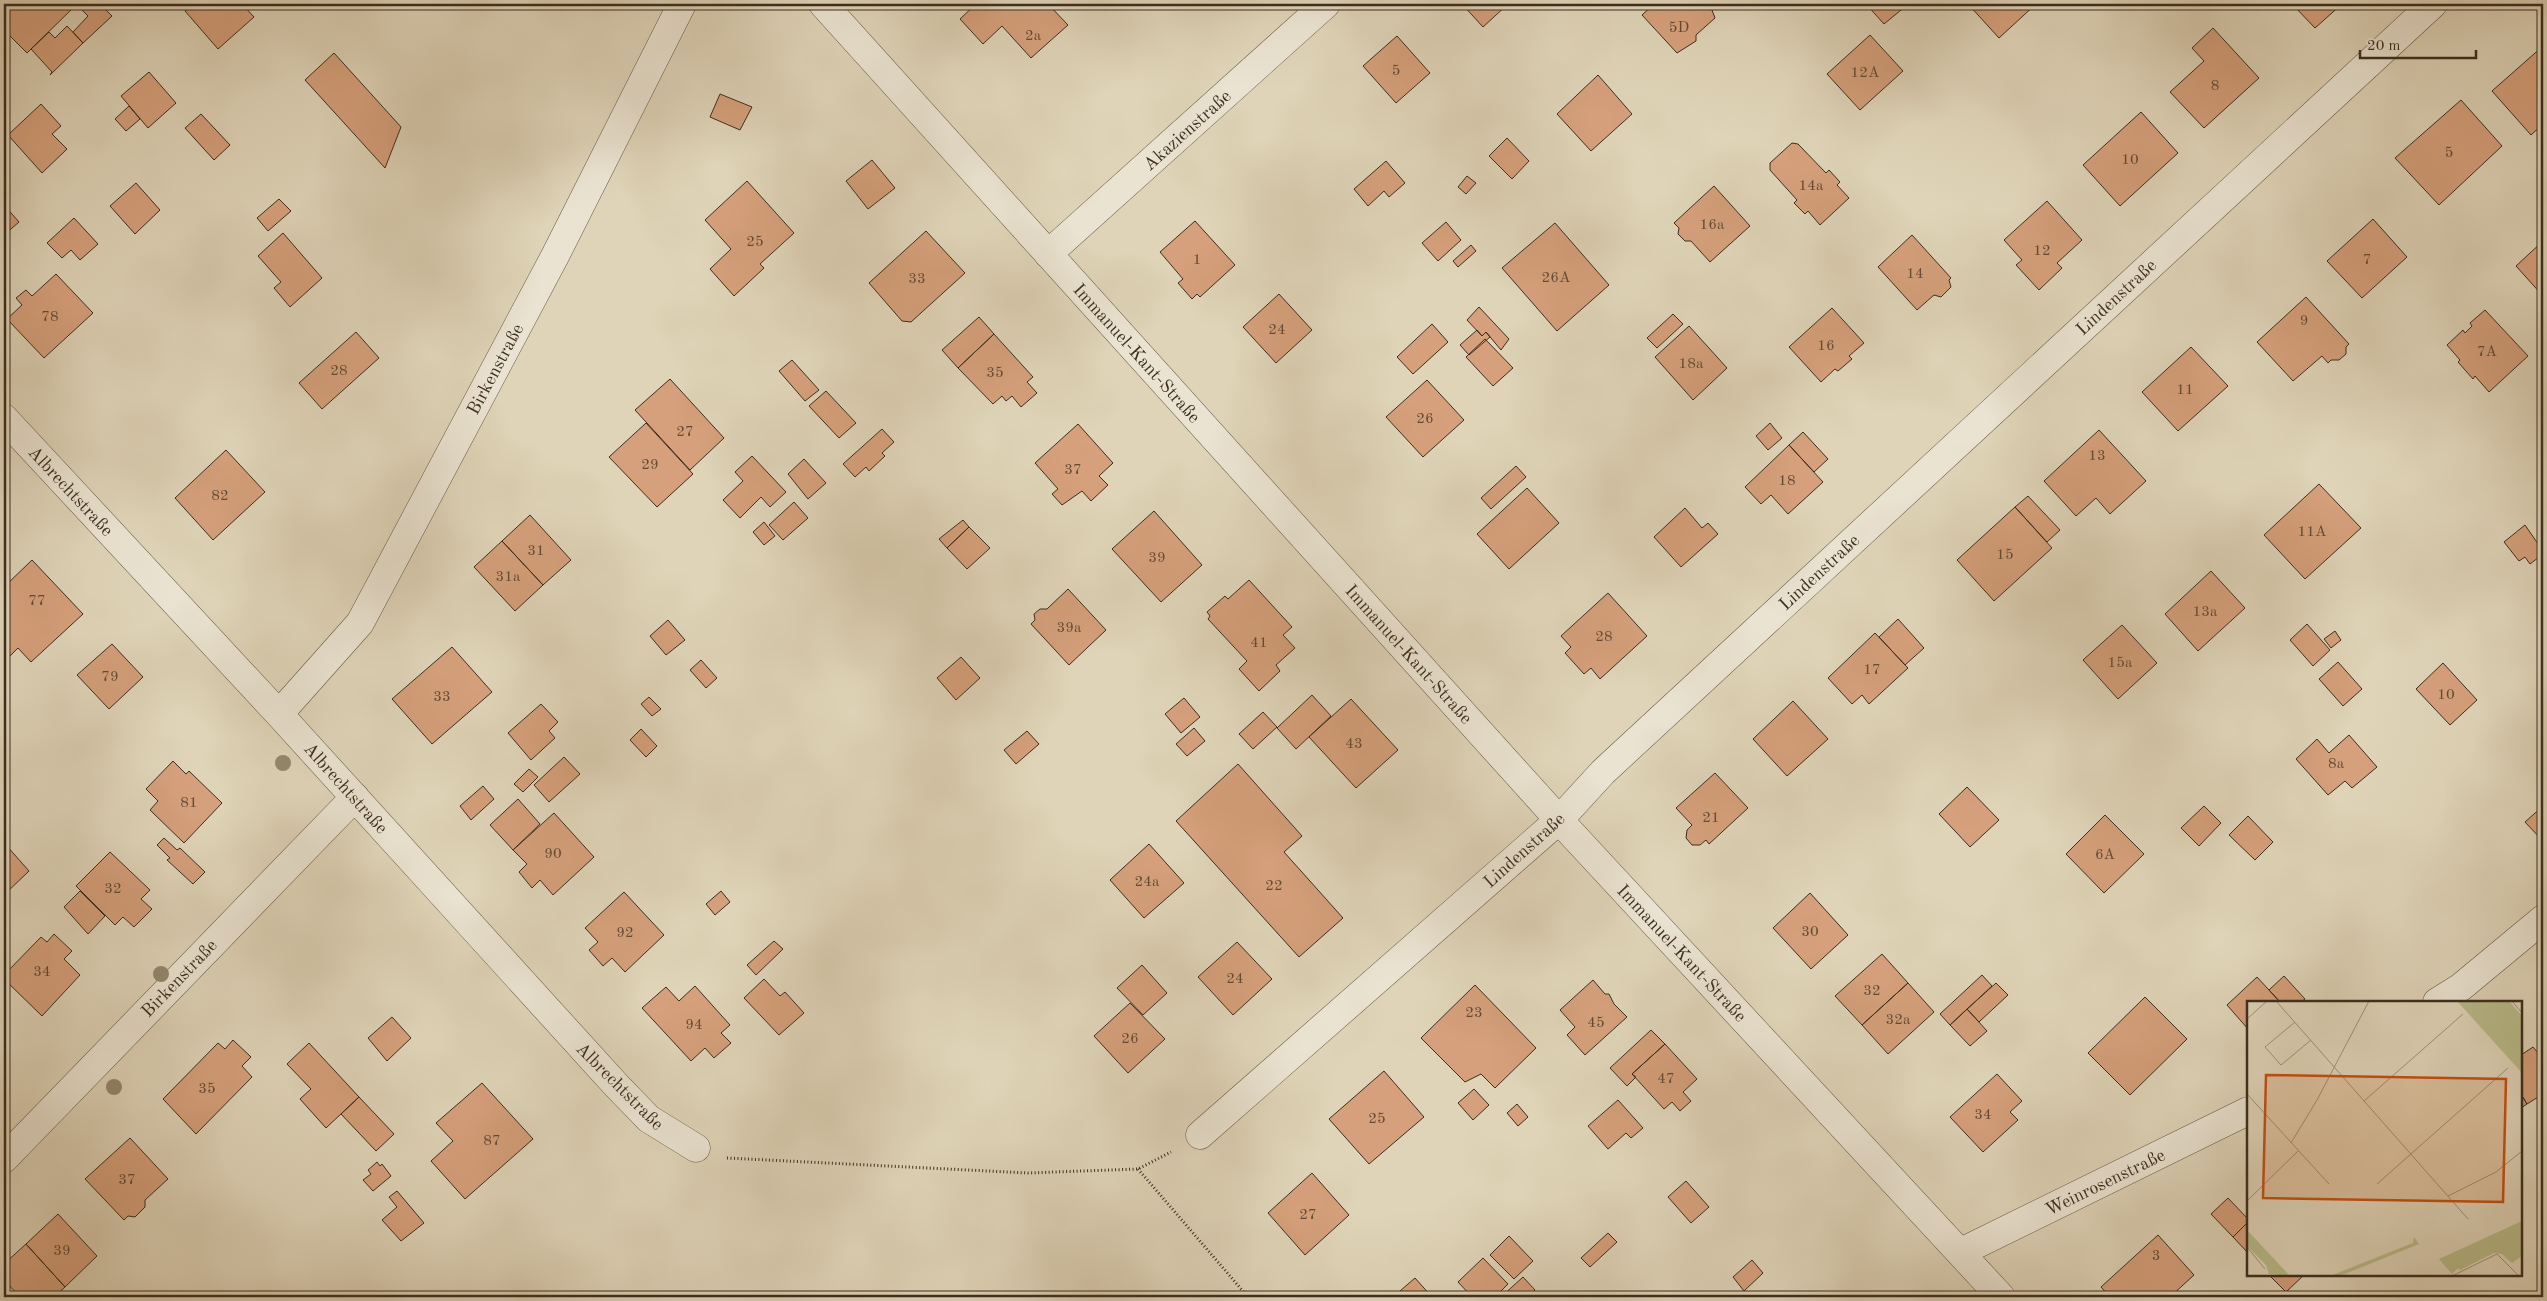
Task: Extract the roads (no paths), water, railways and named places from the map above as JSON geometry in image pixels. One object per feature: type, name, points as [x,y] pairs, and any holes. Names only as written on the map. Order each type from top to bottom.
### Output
[{"type":"street","name":"Birkenstraße","points":[[279,714],[360,623],[555,256],[682,4]]},
{"type":"street","name":"Immanuel-Kant-Straße","points":[[824,4],[1559,820],[2001,1297]]},
{"type":"street","name":"Akazienstraße","points":[[1048,254],[1326,4]]},
{"type":"street","name":"Lindenstraße","points":[[1200,1135],[1559,820],[1603,772],[2434,4]]},
{"type":"street","name":"Albrechtstraße","points":[[4,418],[355,797],[568,1034],[649,1119],[696,1148]]},
{"type":"street","name":"Birkenstraße","points":[[4,1159],[355,797]]},
{"type":"street","points":[[2439,1001],[2461,987],[2543,919]]},
{"type":"street","name":"Weinrosenstraße","points":[[1961,1252],[2247,1111]]}]
